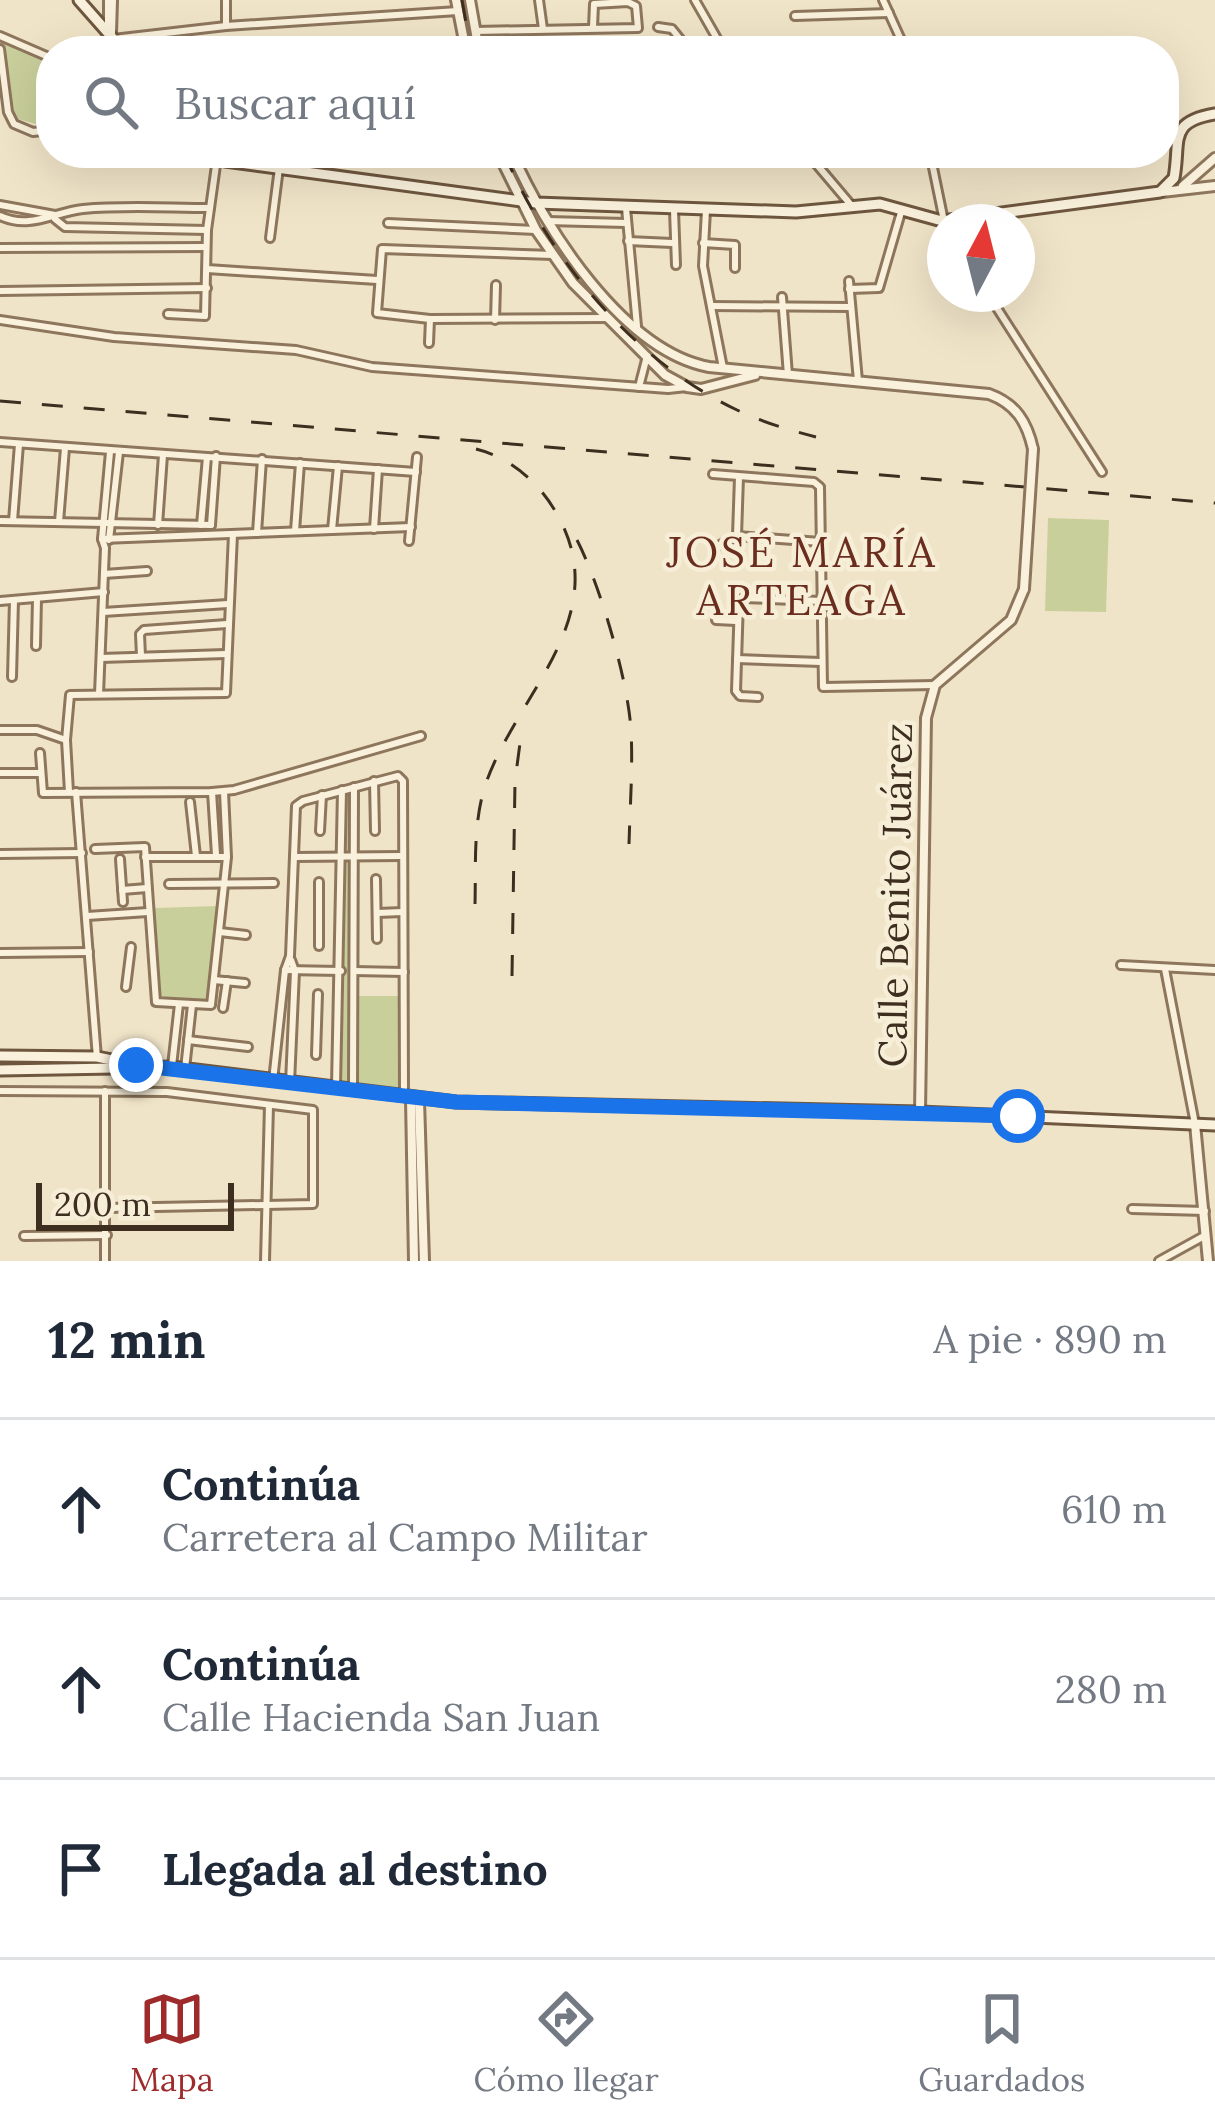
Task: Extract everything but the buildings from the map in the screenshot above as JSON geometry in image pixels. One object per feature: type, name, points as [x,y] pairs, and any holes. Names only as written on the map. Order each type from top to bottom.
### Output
[{"type":"main road","points":[[80,0],[111,36]]},
{"type":"main road","points":[[1179,136],[1190,120],[1215,113]]},
{"type":"main road","points":[[279,168],[536,203],[796,212],[880,204],[927,218]]},
{"type":"main road","points":[[1035,210],[1160,192],[1174,178],[1174,168]]},
{"type":"main road","points":[[0,1056],[172,1067],[411,1099],[1215,1125]]},
{"type":"main road","points":[[0,1070],[97,1063]]},
{"type":"street","points":[[110,0],[111,36],[457,5],[463,36]]},
{"type":"street","points":[[226,0],[226,26]]},
{"type":"street","points":[[470,0],[476,36]]},
{"type":"street","points":[[539,0],[543,29]]},
{"type":"street","points":[[695,0],[715,36]]},
{"type":"street","points":[[883,0],[899,36]]},
{"type":"street","points":[[475,31],[638,28],[636,6],[628,2],[594,4],[593,28]]},
{"type":"street","points":[[795,16],[889,13]]},
{"type":"street","points":[[658,27],[672,29],[677,36]]},
{"type":"street","points":[[0,36],[36,52]]},
{"type":"street","points":[[0,50],[4,112],[20,129],[36,130]]},
{"type":"street","points":[[1177,190],[1215,158]]},
{"type":"street","points":[[168,314],[205,316],[214,168]]},
{"type":"street","points":[[270,238],[279,168]]},
{"type":"street","points":[[505,168],[553,255],[608,318],[673,382],[687,387]]},
{"type":"street","points":[[519,168],[536,203],[586,278],[637,326],[677,357],[767,373],[858,381],[849,285],[879,288],[902,209]]},
{"type":"street","points":[[820,168],[852,205]]},
{"type":"street","points":[[933,168],[939,204]]},
{"type":"street","points":[[1160,192],[1215,185]]},
{"type":"street","points":[[0,205],[56,217],[65,226],[207,230]]},
{"type":"street","points":[[0,216],[17,223],[85,208],[211,208]]},
{"type":"street","points":[[626,208],[637,326]]},
{"type":"street","points":[[674,210],[676,265]]},
{"type":"street","points":[[706,210],[703,266],[723,368]]},
{"type":"street","points":[[547,221],[626,223]]},
{"type":"street","points":[[388,223],[536,230]]},
{"type":"street","points":[[628,241],[674,243]]},
{"type":"street","points":[[704,243],[735,245],[735,268]]},
{"type":"street","points":[[0,248],[206,247]]},
{"type":"street","points":[[553,255],[379,250],[377,313],[430,319],[608,318]]},
{"type":"street","points":[[207,269],[376,280]]},
{"type":"street","points":[[495,320],[496,285]]},
{"type":"street","points":[[0,291],[207,288]]},
{"type":"street","points":[[711,306],[782,302],[850,308]]},
{"type":"street","points":[[782,302],[788,375]]},
{"type":"street","points":[[1000,312],[1102,472]]},
{"type":"street","points":[[430,319],[430,344]]},
{"type":"street","points":[[0,320],[114,337],[296,350],[372,367],[639,387],[701,389],[767,373]]},
{"type":"street","points":[[639,387],[647,356]]},
{"type":"street","name":"Calle Benito Juárez","points":[[858,381],[973,391],[1004,399],[1024,422],[1033,449],[1024,589],[1011,620],[935,686],[926,718],[920,1112]]},
{"type":"street","points":[[0,442],[416,472]]},
{"type":"street","points":[[13,521],[19,443]]},
{"type":"street","points":[[59,522],[65,447]]},
{"type":"street","points":[[99,694],[105,539],[114,452]]},
{"type":"street","points":[[158,526],[163,455]]},
{"type":"street","points":[[200,535],[212,456]]},
{"type":"street","points":[[211,530],[212,456]]},
{"type":"street","points":[[410,541],[417,458]]},
{"type":"street","points":[[257,533],[262,459]]},
{"type":"street","points":[[295,531],[301,463]]},
{"type":"street","points":[[332,530],[338,466]]},
{"type":"street","points":[[374,529],[378,469]]},
{"type":"street","points":[[713,474],[818,484],[821,662],[737,659]]},
{"type":"street","points":[[737,536],[739,477]]},
{"type":"street","points":[[0,521],[201,525],[233,534],[411,527]]},
{"type":"street","points":[[105,539],[200,535],[211,530]]},
{"type":"street","points":[[97,1063],[82,853],[66,740],[68,698],[226,693],[233,534]]},
{"type":"street","points":[[716,547],[737,536],[821,542]]},
{"type":"street","points":[[104,574],[147,572]]},
{"type":"street","points":[[0,601],[104,592]]},
{"type":"street","points":[[36,646],[37,598]]},
{"type":"street","points":[[758,697],[740,696],[736,691],[737,607],[744,598],[821,601]]},
{"type":"street","points":[[13,677],[14,600]]},
{"type":"street","points":[[103,613],[228,604]]},
{"type":"street","points":[[716,620],[738,621]]},
{"type":"street","points":[[141,656],[140,634],[145,630],[227,624]]},
{"type":"street","points":[[101,658],[226,654]]},
{"type":"street","name":"Calle Benito Juárez","points":[[821,662],[823,687],[935,686]]},
{"type":"street","points":[[0,730],[37,730],[66,740]]},
{"type":"street","points":[[40,753],[42,792],[224,792],[422,736]]},
{"type":"street","points":[[0,773],[41,773]]},
{"type":"street","points":[[273,1081],[290,956],[296,806],[395,776],[403,781],[404,972],[424,1261]]},
{"type":"street","points":[[374,781],[375,831]]},
{"type":"street","points":[[353,1092],[354,787]]},
{"type":"street","points":[[336,1090],[342,790]]},
{"type":"street","points":[[212,792],[216,856]]},
{"type":"street","points":[[95,849],[142,845],[156,1002],[211,1005],[227,857],[224,792]]},
{"type":"street","points":[[320,831],[322,795]]},
{"type":"street","points":[[190,802],[196,856]]},
{"type":"street","points":[[0,854],[82,853]]},
{"type":"street","points":[[294,857],[403,856]]},
{"type":"street","points":[[146,857],[227,857]]},
{"type":"street","points":[[120,859],[123,902]]},
{"type":"street","points":[[376,879],[377,939]]},
{"type":"street","points":[[319,946],[320,882]]},
{"type":"street","points":[[169,884],[274,884]]},
{"type":"street","points":[[122,890],[147,888]]},
{"type":"street","points":[[87,916],[148,912]]},
{"type":"street","points":[[376,913],[403,912]]},
{"type":"street","points":[[319,914],[341,914]]},
{"type":"street","points":[[220,932],[246,935]]},
{"type":"street","points":[[126,987],[130,951],[152,953]]},
{"type":"street","points":[[0,952],[89,952]]},
{"type":"street","points":[[290,956],[295,971],[290,1083]]},
{"type":"street","points":[[1121,965],[1215,970]]},
{"type":"street","points":[[1165,969],[1195,1124],[1211,1233],[1208,1261]]},
{"type":"street","points":[[285,970],[404,972]]},
{"type":"street","points":[[214,980],[245,983]]},
{"type":"street","points":[[223,1008],[227,981]]},
{"type":"street","points":[[316,1055],[318,994]]},
{"type":"street","points":[[172,1067],[179,1004]]},
{"type":"street","points":[[185,1069],[192,1004]]},
{"type":"street","points":[[317,1023],[338,1023]]},
{"type":"street","points":[[188,1040],[248,1047]]},
{"type":"street","points":[[0,1091],[167,1092],[313,1110],[313,1204],[106,1208]]},
{"type":"street","points":[[105,1091],[105,1261]]},
{"type":"street","points":[[411,1099],[414,1261]]},
{"type":"street","points":[[265,1261],[268,1105]]},
{"type":"street","points":[[1132,1209],[1205,1211]]},
{"type":"street","points":[[1159,1261],[1211,1233]]},
{"type":"street","points":[[24,1236],[107,1235]]},
{"type":"green space","points":[[3,41],[36,55],[36,124],[14,118]]},
{"type":"green space","points":[[1048,518],[1109,520],[1106,612],[1045,611]]},
{"type":"green space","points":[[350,790],[351,1083],[339,1082],[344,791]]},
{"type":"green space","points":[[217,906],[206,1003],[159,999],[153,908]]},
{"type":"green space","points":[[358,996],[400,996],[400,1088],[357,1087]]},
{"type":"railway","points":[[462,0],[468,36]]},
{"type":"railway","points":[[511,168],[570,267],[629,334],[663,364],[737,410],[816,437]]},
{"type":"railway","points":[[0,401],[1215,503]]},
{"type":"railway","points":[[475,904],[477,830],[485,786],[556,652],[569,619],[575,584],[571,548],[547,499],[511,464],[476,449]]},
{"type":"railway","points":[[577,540],[612,633],[629,709],[629,844]]},
{"type":"railway","points":[[512,976],[515,781],[522,728]]},
{"type":"district","name":"JOSÉ MARÍA ARTEAGA","points":[[802,576]]},
{"type":"route","points":[[136,1065],[456,1102],[1018,1116]]}]
